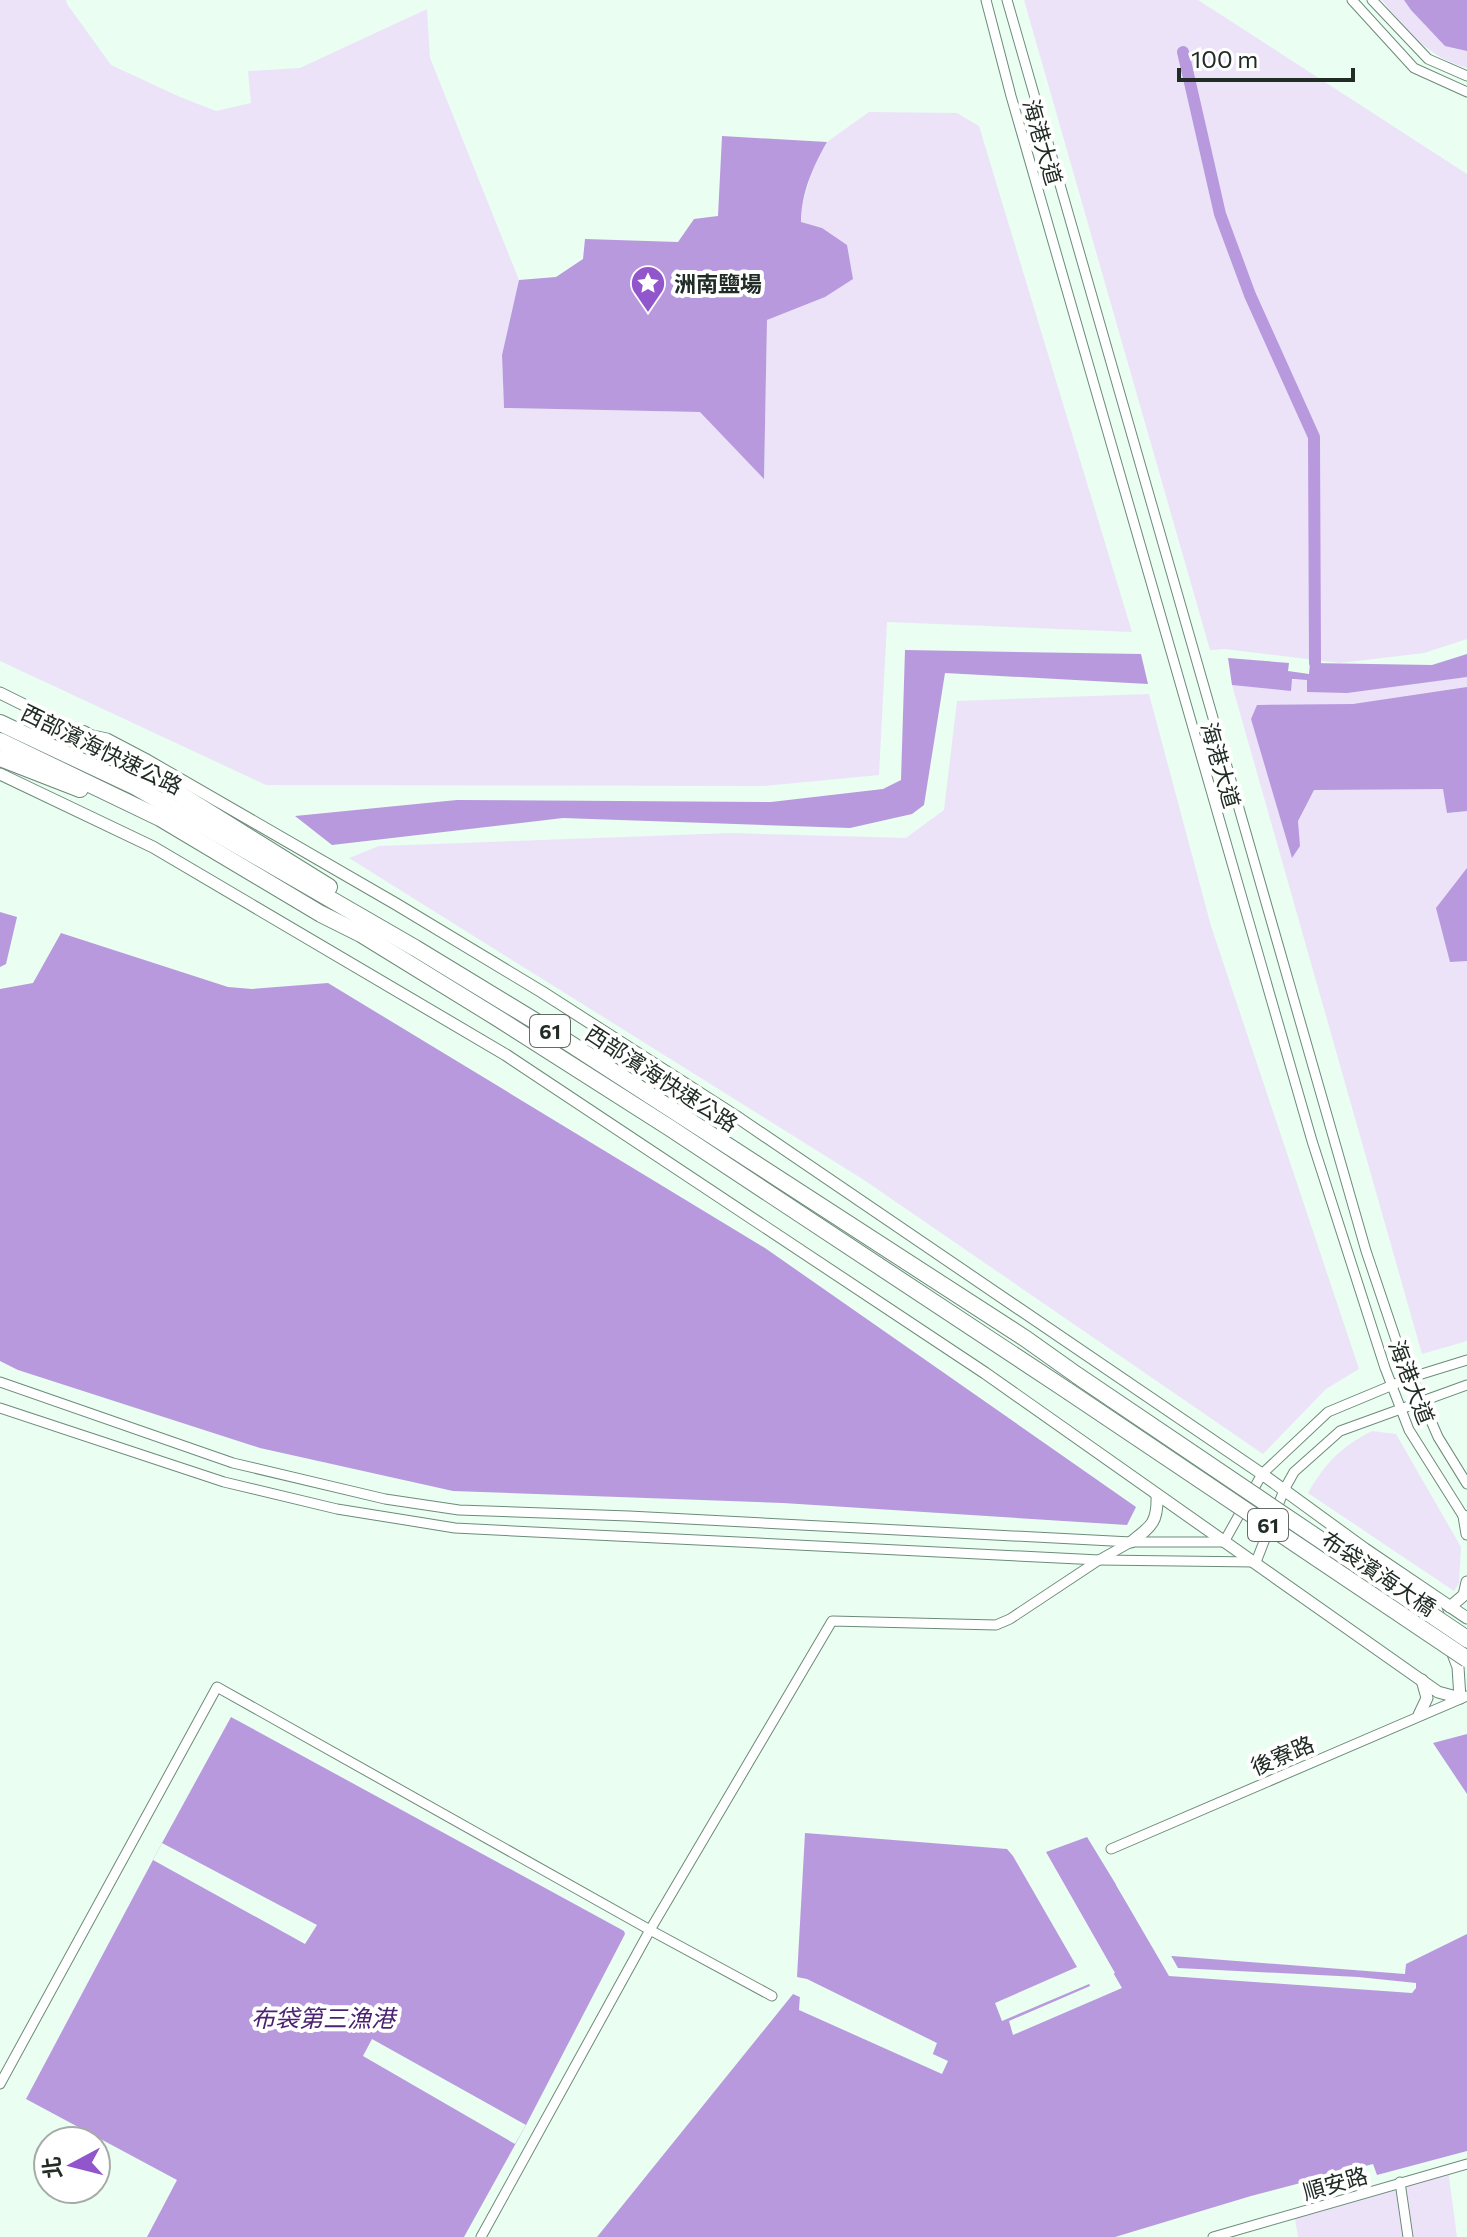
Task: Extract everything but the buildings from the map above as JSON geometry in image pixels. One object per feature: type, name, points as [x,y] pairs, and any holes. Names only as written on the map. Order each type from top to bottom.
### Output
[{"type":"highway","name":"西部濱海快速公路","points":[[0,723],[136,787],[415,948],[535,1021],[1026,1339],[1078,1376]]},
{"type":"highway","points":[[83,734],[339,893],[415,948]]},
{"type":"highway","name":"西部濱海快速公路","points":[[0,741],[160,818],[321,914],[361,934],[670,1128],[1068,1391]]},
{"type":"highway","points":[[0,758],[112,802],[321,914]]},
{"type":"highway","name":"布袋濱海大橋","points":[[1078,1376],[1467,1639]]},
{"type":"highway","name":"布袋濱海大橋","points":[[1068,1391],[1467,1659]]},
{"type":"street","name":"海港大道","points":[[986,0],[1312,1141],[1409,1430],[1465,1519]]},
{"type":"street","name":"海港大道","points":[[1007,0],[1366,1251],[1396,1340],[1438,1437],[1467,1484]]},
{"type":"street","points":[[1352,0],[1414,68],[1467,92]]},
{"type":"street","points":[[1372,0],[1428,59],[1467,76]]},
{"type":"street","points":[[0,693],[83,734],[107,739],[172,774],[542,992],[845,1189],[1467,1618]]},
{"type":"street","points":[[0,774],[153,847],[506,1055],[985,1373],[1438,1692],[1464,1697],[1458,1667],[1436,1609],[1422,1588]]},
{"type":"street","points":[[1224,1542],[1262,1474],[1328,1412],[1412,1377],[1467,1360]]},
{"type":"street","points":[[0,1382],[233,1463],[385,1499],[459,1510],[1131,1542],[1224,1542]]},
{"type":"street","points":[[1256,1562],[1294,1472],[1340,1431],[1467,1385]]},
{"type":"street","points":[[0,1408],[224,1482],[337,1509],[455,1528],[1099,1560],[1256,1562]]},
{"type":"street","points":[[481,2237],[650,1930],[832,1621],[996,1625],[1010,1619],[1152,1526],[1158,1511],[1157,1495]]},
{"type":"street","points":[[1465,1519],[1467,1534]]},
{"type":"street","points":[[1450,1607],[1464,1595],[1467,1582]]},
{"type":"street","points":[[1419,1715],[1427,1698],[1422,1680]]},
{"type":"street","points":[[0,2084],[217,1687],[772,1996]]},
{"type":"street","name":"後寮路","points":[[1111,1849],[1464,1697]]},
{"type":"street","name":"順安路","points":[[1213,2237],[1467,2164]]},
{"type":"street","points":[[1400,2182],[1408,2237]]},
{"type":"shaded area","points":[[0,0],[66,0],[111,65],[216,111],[251,103],[248,71],[300,68],[427,9],[430,58],[519,280],[502,355],[504,408],[701,412],[764,478],[767,320],[825,297],[822,228],[801,223],[801,209],[814,164],[827,142],[869,112],[957,113],[979,126],[1132,632],[887,622],[879,775],[764,786],[266,785],[0,661]]},
{"type":"shaded area","points":[[1024,0],[1198,0],[1467,174],[1467,639],[1424,653],[1340,663],[1225,649],[1210,650]]},
{"type":"shaded area","points":[[1382,0],[1467,0],[1467,68],[1441,57],[1419,42]]},
{"type":"shaded area","points":[[1467,667],[1467,1341],[1422,1354],[1232,685]]},
{"type":"shaded area","points":[[1149,694],[1211,926],[1359,1369],[1326,1389],[1263,1454],[864,1180],[349,858],[379,846],[731,833],[906,838],[944,810],[957,701]]},
{"type":"shaded area","points":[[1372,1431],[1396,1434],[1461,1547],[1459,1583],[1454,1591],[1308,1493],[1335,1456]]},
{"type":"shaded area","points":[[1448,2169],[1457,2237],[1298,2237],[1294,2213],[1343,2204]]},
{"type":"water","points":[[1404,0],[1467,0],[1467,51],[1445,46]]},
{"type":"water","name":"洲南鹽場","points":[[722,136],[827,142],[809,180],[801,222],[822,228],[847,245],[853,279],[825,297],[767,320],[764,479],[700,412],[504,408],[502,355],[519,280],[556,277],[583,259],[585,239],[678,242],[694,219],[718,216]]},
{"type":"water","points":[[905,650],[1141,654],[1148,684],[945,673],[924,805],[912,814],[850,828],[563,818],[332,845],[295,816],[457,800],[771,802],[883,789],[901,780]]},
{"type":"water","points":[[1467,654],[1467,677],[1347,693],[1307,692],[1307,680],[1292,679],[1291,691],[1232,685],[1228,658],[1289,663],[1288,671],[1309,674],[1310,663],[1432,665]]},
{"type":"water","points":[[1467,687],[1467,811],[1447,813],[1443,789],[1314,790],[1298,821],[1300,846],[1292,858],[1251,719],[1257,705],[1353,704]]},
{"type":"water","points":[[1467,868],[1467,961],[1450,962],[1436,908]]},
{"type":"water","points":[[0,912],[17,917],[6,964],[0,967]]},
{"type":"water","points":[[61,933],[228,987],[252,989],[328,983],[765,1248],[1136,1507],[1127,1525],[783,1503],[453,1491],[260,1448],[18,1370],[0,1361],[0,989],[33,983]]},
{"type":"water","name":"布袋第三漁港","points":[[231,1717],[624,1931],[526,2125],[464,2237],[147,2237],[177,2180],[112,2145],[112,2125],[74,2125],[26,2099]]},
{"type":"water","points":[[1467,1734],[1467,1794],[1433,1743]]},
{"type":"water","points":[[805,1833],[1007,1849],[1077,1967],[995,2003],[1002,2021],[1115,1973],[1046,1852],[1087,1837],[1159,1955],[1405,1974],[1406,1964],[1467,1934],[1467,2151],[1377,2175],[1373,2164],[1251,2196],[1115,2237],[597,2237],[793,1994],[932,2056],[937,2043],[807,1979],[797,1977]]},
{"type":"pier","points":[[162,1843],[317,1925],[305,1944],[153,1860]]},
{"type":"pier","points":[[1056,1874],[1122,1988],[1013,2035],[1009,2021],[1090,1986],[1088,1980],[1109,1971]]},
{"type":"pier","points":[[1120,1883],[1161,1952],[1169,1952],[1178,1968],[1358,1977],[1416,1983],[1416,1988],[1412,1993],[1169,1976],[1116,1885]]},
{"type":"pier","points":[[800,1995],[948,2061],[942,2074],[799,2010]]},
{"type":"pier","points":[[372,2039],[526,2125],[515,2144],[363,2056]]},
{"type":"waterway","points":[[1183,52],[1220,214],[1250,295],[1314,437],[1315,663]]},
{"type":"place","name":"洲南鹽場","points":[[648,314]]}]
